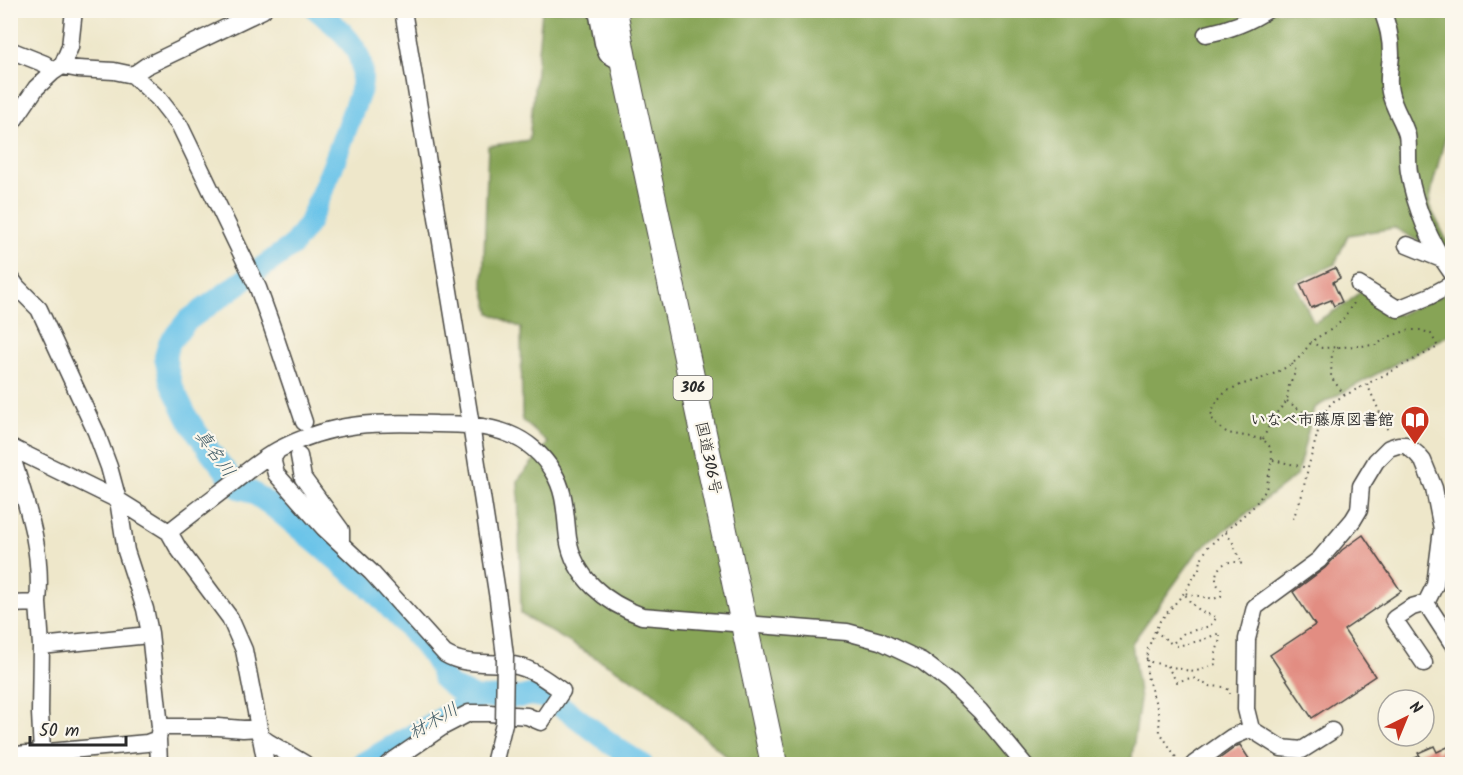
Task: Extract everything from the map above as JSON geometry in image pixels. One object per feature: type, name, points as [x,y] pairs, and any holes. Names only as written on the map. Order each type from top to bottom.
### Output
[{"type":"highway","name":"国道306号","points":[[614,10],[774,765]]},
{"type":"street","points":[[10,126],[36,88],[57,69],[69,46],[74,10]]},
{"type":"street","points":[[133,75],[146,66],[263,10]]},
{"type":"street","points":[[403,10],[471,424],[505,656],[504,723],[494,765]]},
{"type":"street","points":[[597,10],[603,44],[608,54],[624,64]]},
{"type":"street","points":[[1206,34],[1254,18],[1267,10]]},
{"type":"street","points":[[1382,10],[1389,31],[1390,92],[1396,111],[1404,124],[1413,190],[1425,226],[1448,267]]},
{"type":"street","points":[[10,50],[57,69],[114,71],[133,75],[158,98],[180,126],[258,288],[304,422]]},
{"type":"street","points":[[1407,245],[1448,267]]},
{"type":"street","points":[[10,277],[39,309],[110,467],[126,551],[145,609],[150,633],[159,733],[159,765]]},
{"type":"street","points":[[1359,290],[1398,309],[1452,284]]},
{"type":"street","points":[[169,532],[261,460],[278,450],[318,434],[358,424],[396,422],[471,424],[497,430],[520,439],[537,452],[553,470],[562,491],[570,550],[575,562],[588,583],[607,599],[642,616],[847,632],[880,641],[922,661],[951,683],[980,711],[1024,765]]},
{"type":"street","points":[[1332,731],[1302,750],[1281,748],[1251,729],[1246,709],[1247,639],[1255,607],[1319,560],[1359,510],[1361,486],[1376,461],[1389,448],[1398,445],[1406,445],[1424,461],[1434,488],[1442,529],[1435,585],[1426,603],[1412,607],[1394,619],[1424,663]]},
{"type":"street","points":[[278,450],[273,462],[276,474],[324,528],[371,572],[445,654],[455,660],[468,663],[513,665],[525,668],[562,691],[541,722],[527,716],[469,713],[444,726],[388,765]]},
{"type":"street","points":[[12,456],[118,500],[169,532],[178,548],[230,618],[244,650],[266,765]]},
{"type":"street","points":[[12,456],[37,543],[40,581],[38,603],[41,646],[42,753]]},
{"type":"street","points":[[299,456],[303,478],[341,530],[341,544]]},
{"type":"street","points":[[10,604],[38,603]]},
{"type":"street","points":[[1426,603],[1452,643]]},
{"type":"street","points":[[41,646],[150,633]]},
{"type":"street","points":[[10,754],[147,743],[159,733],[218,727],[260,732],[268,742],[304,765]]},
{"type":"street","points":[[1194,765],[1232,737],[1251,729]]},
{"type":"path","points":[[1180,765],[1160,732],[1158,711],[1147,676],[1147,651],[1155,630],[1184,593],[1200,567],[1201,559],[1208,547],[1253,507],[1266,490],[1272,459],[1270,447],[1263,439],[1228,433],[1217,426],[1211,417],[1212,407],[1233,387],[1270,375],[1301,357],[1311,342],[1337,326],[1347,316],[1359,290]]},
{"type":"path","points":[[1293,519],[1302,495],[1320,424],[1327,408],[1334,401],[1438,347],[1431,334],[1421,330],[1409,330],[1388,337],[1376,345],[1322,348],[1311,342]]},
{"type":"path","points":[[1338,347],[1332,352],[1331,377],[1346,396]]},
{"type":"path","points":[[1263,439],[1273,417],[1287,400],[1289,385],[1296,371],[1292,364]]},
{"type":"path","points":[[1368,384],[1385,424]]},
{"type":"path","points":[[1287,400],[1320,424]]},
{"type":"path","points":[[1272,459],[1308,468]]},
{"type":"path","points":[[1184,593],[1214,599],[1221,596],[1215,578],[1219,569],[1226,562],[1234,561],[1242,564],[1225,531]]},
{"type":"path","points":[[1172,644],[1184,633],[1210,626],[1217,617],[1202,612],[1184,593]]},
{"type":"path","points":[[1146,658],[1151,663],[1194,672],[1216,664],[1214,656],[1220,633],[1177,646],[1155,630]]},
{"type":"path","points":[[1167,666],[1177,682],[1193,678],[1209,686],[1225,687],[1230,691],[1232,700]]},
{"type":"green space","points":[[542,11],[1452,11],[1452,112],[1429,205],[1452,251],[1452,260],[1395,228],[1348,235],[1335,264],[1295,283],[1314,323],[1346,304],[1361,291],[1398,315],[1452,291],[1452,333],[1314,408],[1297,475],[1198,551],[1132,643],[1140,699],[1131,764],[735,764],[651,690],[521,614],[518,480],[548,443],[522,420],[521,328],[490,313],[483,284],[488,146],[529,140]]},
{"type":"building","points":[[1335,268],[1340,278],[1333,282],[1342,302],[1334,306],[1331,300],[1311,308],[1300,284]]},
{"type":"building","points":[[1363,535],[1401,591],[1344,630],[1375,676],[1312,718],[1270,655],[1315,625],[1293,592]]},
{"type":"building","points":[[1240,745],[1253,765],[1211,765],[1237,746]]},
{"type":"building","points":[[1452,745],[1452,765],[1400,764],[1420,756],[1418,753],[1429,748],[1435,748],[1437,752]]},
{"type":"waterway","name":"真名川","points":[[317,10],[348,39],[362,67],[361,89],[332,168],[309,223],[292,246],[187,321],[169,343],[165,357],[171,384],[188,419],[239,488],[250,491],[272,506],[374,591],[433,657],[444,680],[454,688],[477,698],[530,695],[546,698],[642,764]]},
{"type":"waterway","name":"材木川","points":[[361,764],[477,698]]},
{"type":"place","name":"いなべ市藤原図書館","points":[[1415,446]]}]
